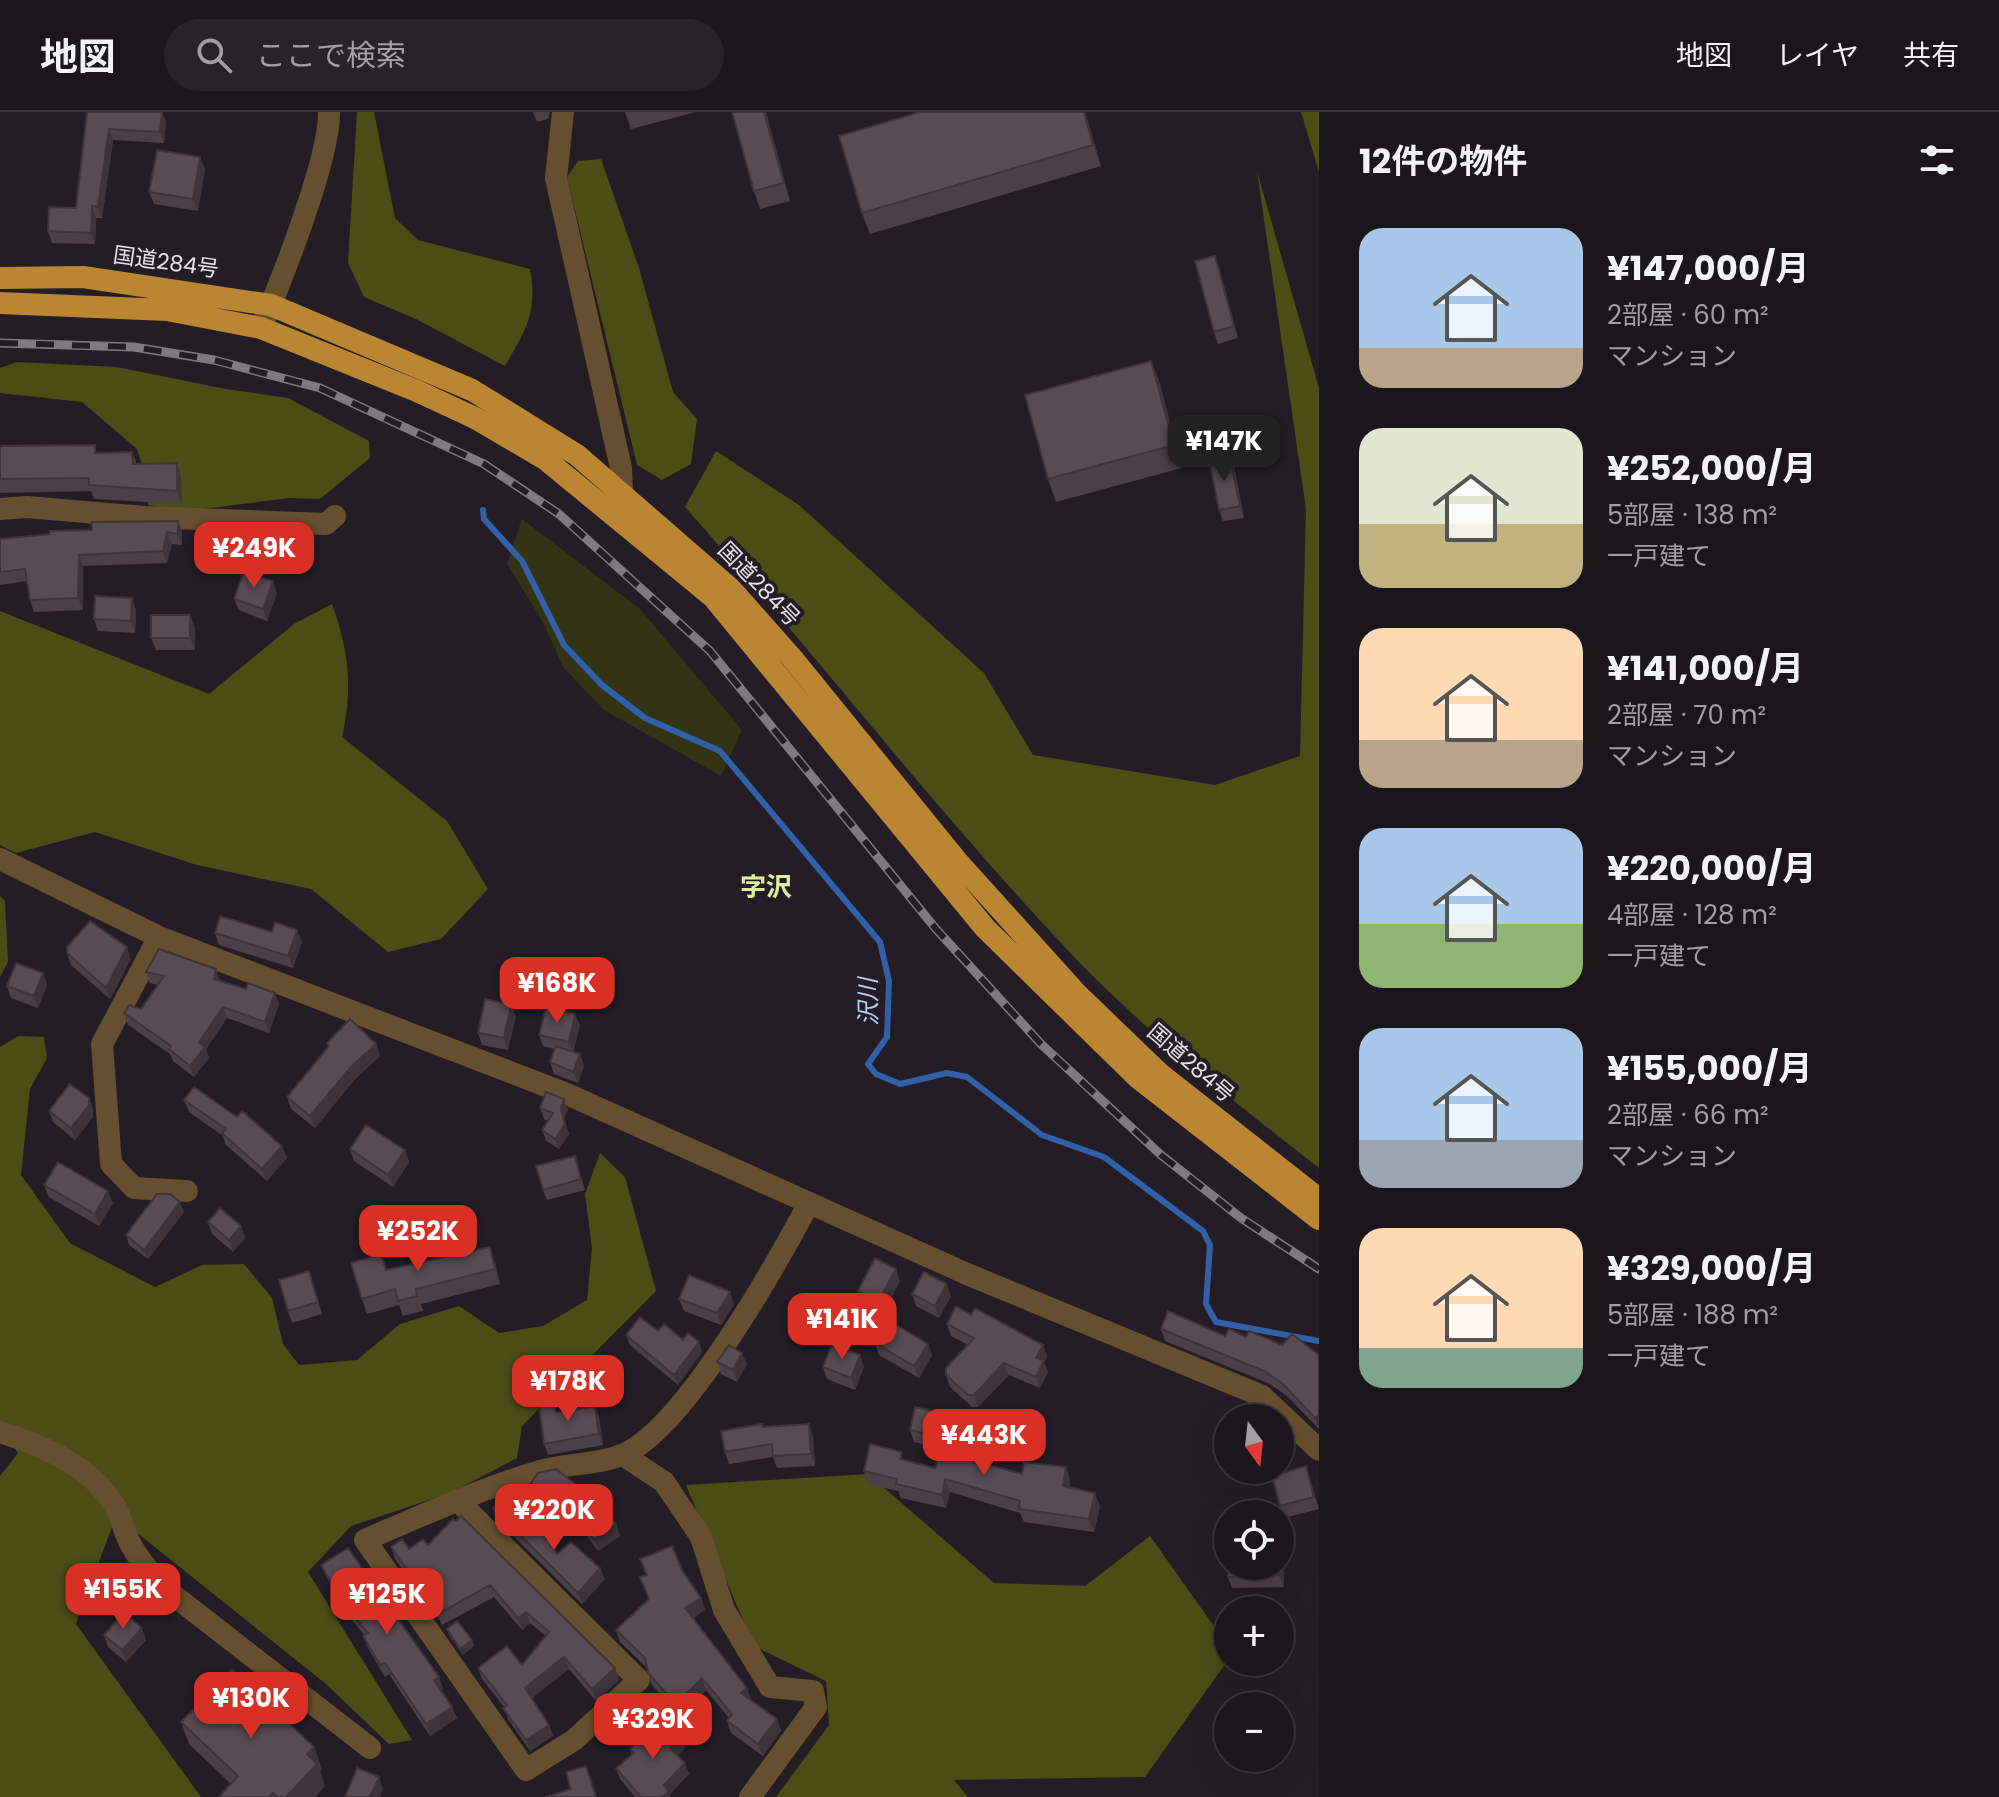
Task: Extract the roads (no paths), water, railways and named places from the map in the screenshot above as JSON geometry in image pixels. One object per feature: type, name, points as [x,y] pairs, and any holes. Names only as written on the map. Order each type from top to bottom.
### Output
[{"type":"highway","name":"国道284号","points":[[0,278],[83,277],[271,305],[472,390],[577,455],[614,498],[713,597],[985,928],[1137,1077],[1319,1219]]},
{"type":"highway","name":"国道284号","points":[[0,303],[79,303],[167,310],[261,328],[475,418],[614,498],[731,589],[792,658],[957,861],[1078,995],[1171,1083],[1319,1199]]},
{"type":"street","points":[[261,328],[321,160],[329,112]]},
{"type":"street","points":[[563,112],[556,178],[621,468],[614,498]]},
{"type":"street","points":[[0,509],[27,507],[144,517],[326,524],[335,516]]},
{"type":"street","points":[[0,859],[159,937],[567,1094],[967,1274],[1262,1396],[1319,1450]]},
{"type":"street","points":[[159,937],[102,1044],[111,1164],[134,1188],[187,1191]]},
{"type":"street","points":[[457,1500],[639,1680],[574,1740],[526,1770],[365,1540],[457,1500],[542,1471],[623,1455],[662,1429],[769,1279],[809,1203]]},
{"type":"street","points":[[0,1432],[43,1446],[88,1475],[116,1508],[130,1543],[147,1570],[168,1591],[370,1748]]},
{"type":"street","points":[[623,1455],[664,1482],[701,1537],[724,1610],[770,1687],[813,1691],[816,1707],[750,1797]]},
{"type":"waterway","name":"沢川","points":[[483,510],[484,519],[522,561],[564,645],[602,685],[645,718],[720,751],[880,942],[889,981],[887,1037],[868,1064],[876,1074],[900,1084],[947,1073],[967,1077],[1042,1135],[1104,1157],[1203,1231],[1210,1245],[1206,1304],[1216,1322],[1319,1341]]},
{"type":"railway","points":[[0,343],[134,347],[214,360],[320,388],[484,464],[559,514],[710,651],[936,929],[1041,1044],[1161,1155],[1241,1218],[1319,1269]]},
{"type":"district","name":"字沢","points":[[766,887]]}]
